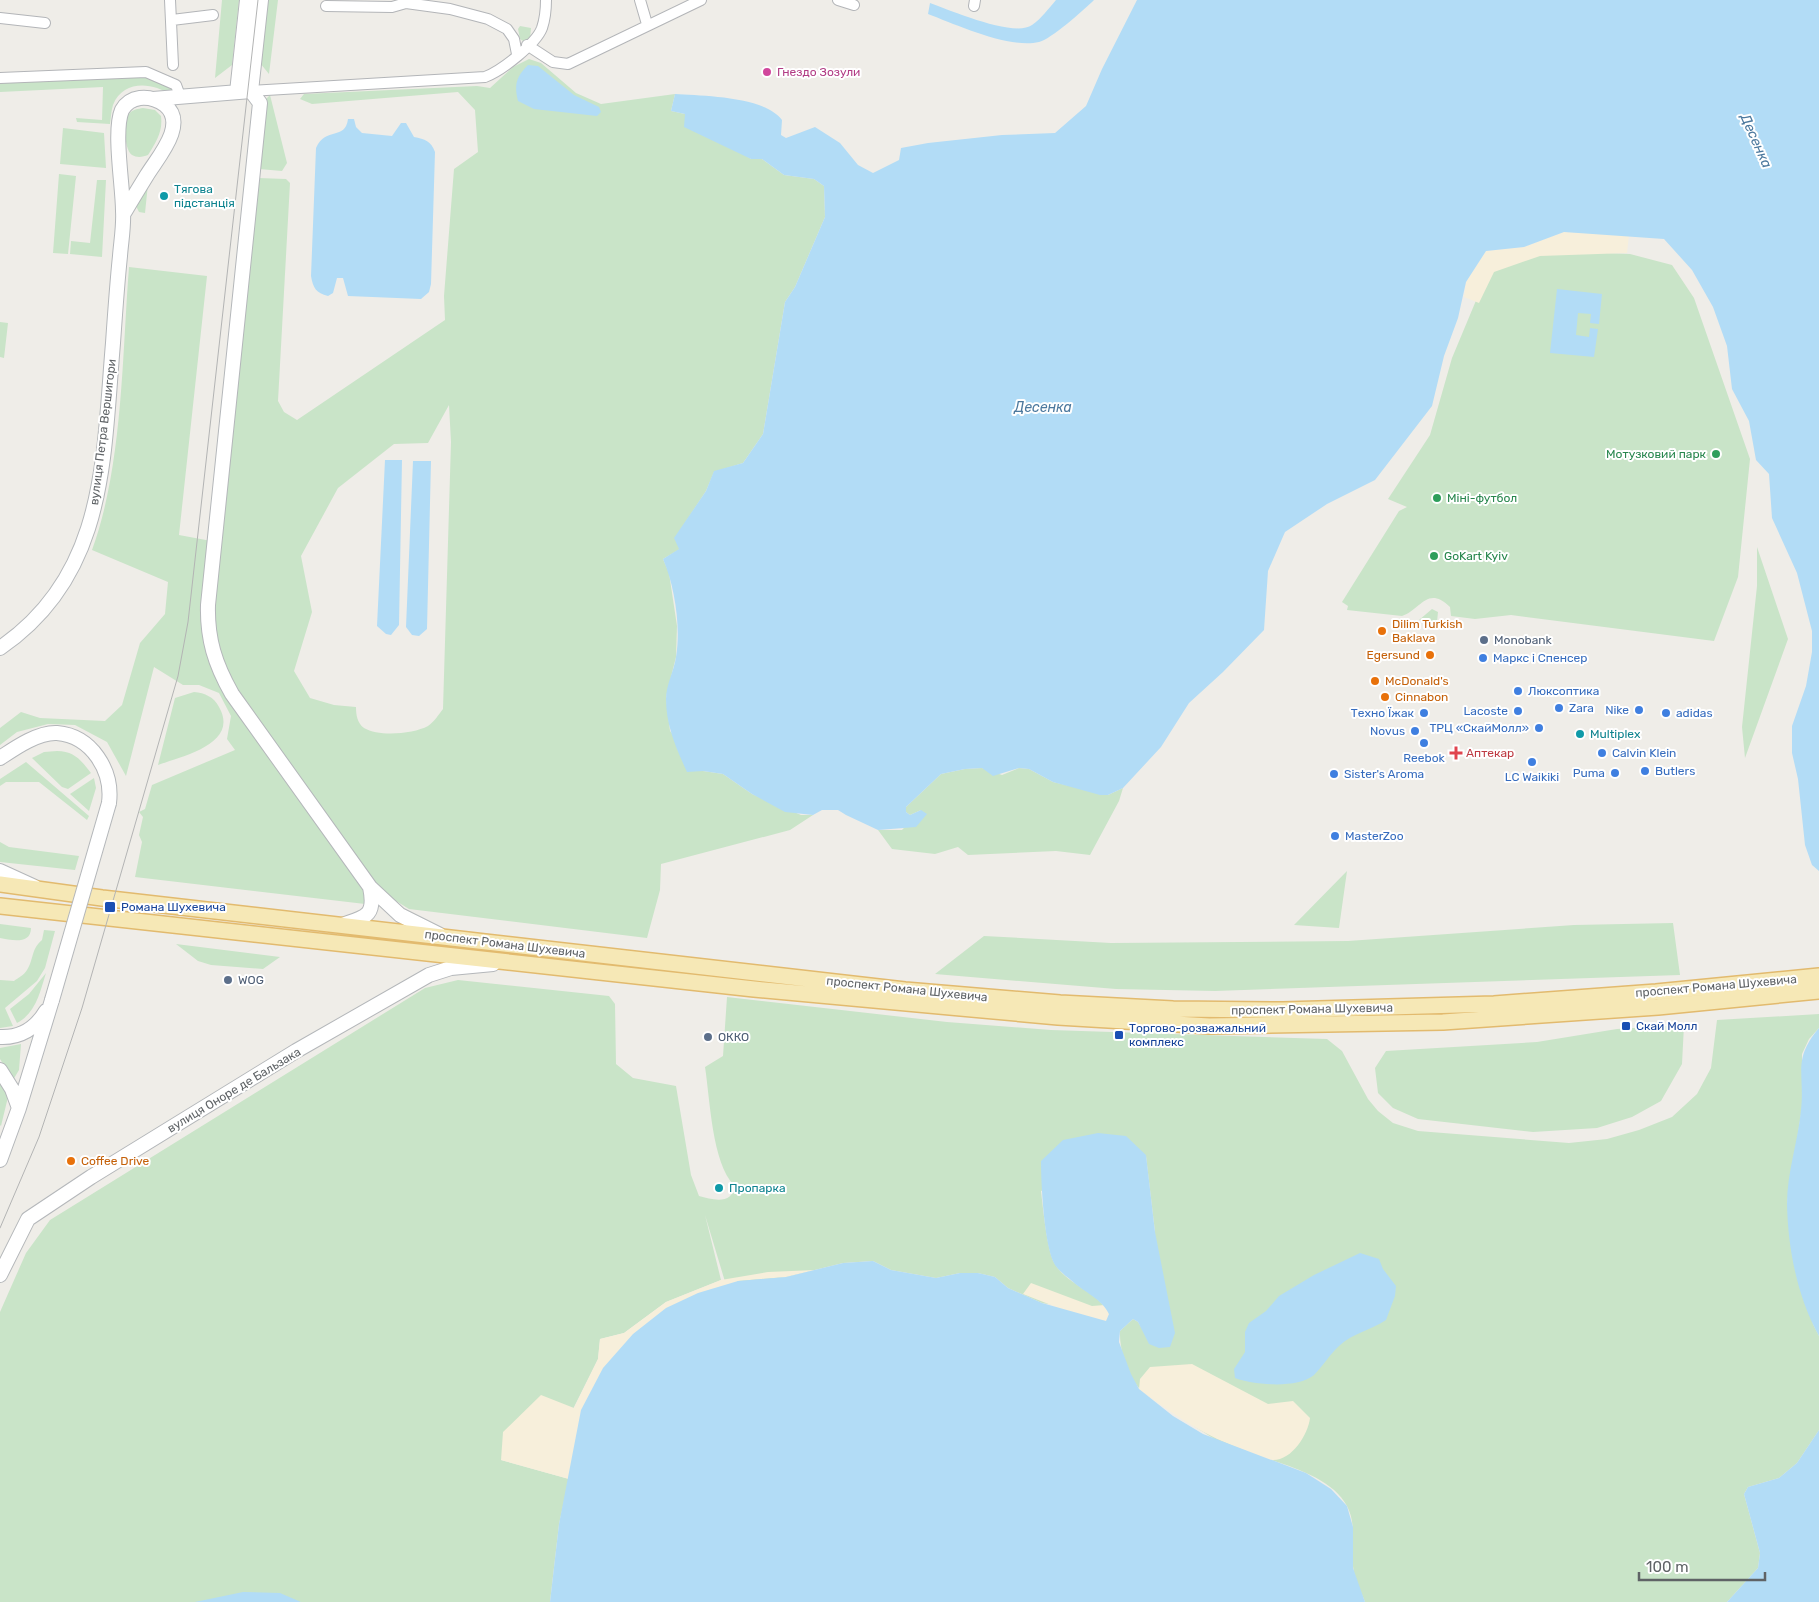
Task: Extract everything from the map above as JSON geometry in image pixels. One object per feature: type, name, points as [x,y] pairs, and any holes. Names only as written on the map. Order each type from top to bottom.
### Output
[{"type":"main road","points":[[236,92],[247,0]]},
{"type":"main road","points":[[261,0],[251,90],[260,103],[214,534],[208,605],[208,635],[220,673],[232,694],[370,887],[399,914],[443,937]]},
{"type":"main road","points":[[153,99],[170,111],[173,121],[172,130],[167,144],[148,174],[132,176],[121,167],[119,128],[123,109],[135,99],[153,99],[180,92],[236,92],[251,90]]},
{"type":"main road","points":[[170,111],[180,92]]},
{"type":"main road","name":"вулиця Петра Вершигори","points":[[0,648],[33,622],[49,604],[78,557],[89,530],[103,451],[124,214],[121,167]]},
{"type":"main road","name":"вулиця Петра Вершигори","points":[[124,214],[148,174]]},
{"type":"main road","points":[[0,758],[38,737],[56,733],[72,737],[95,754],[106,768],[111,788],[109,803],[52,1000],[19,1108],[0,1160]]},
{"type":"main road","points":[[0,871],[36,887]]},
{"type":"main road","name":"проспект Романа Шухевича","points":[[0,884],[36,887],[102,898],[905,990],[1060,1003],[1174,1009],[1245,1010],[1657,1000],[1819,992]]},
{"type":"main road","points":[[342,925],[365,918],[370,912],[373,900],[370,887]]},
{"type":"main road","name":"проспект Романа Шухевича","points":[[0,906],[896,1003],[1117,1021],[1208,1026],[1444,1022],[1657,1000],[1819,976]]},
{"type":"main road","name":"вулиця Оноре де Бальзака","points":[[0,1275],[28,1219],[91,1177],[296,1052],[429,975],[451,968],[507,962]]},
{"type":"main road","points":[[0,1037],[19,1035],[37,1025],[52,1000]]},
{"type":"main road","points":[[0,1070],[12,1089],[19,1108]]},
{"type":"street","points":[[170,0],[173,65]]},
{"type":"street","points":[[251,90],[485,77],[500,69],[518,54],[542,27],[546,0]]},
{"type":"street","points":[[640,0],[647,24]]},
{"type":"street","points":[[527,45],[553,62],[568,64],[647,24],[701,0]]},
{"type":"street","points":[[838,0],[854,5]]},
{"type":"street","points":[[326,6],[392,7],[405,1],[450,9],[488,19],[507,29],[514,40],[518,54]]},
{"type":"street","points":[[172,20],[213,15]]},
{"type":"street","points":[[0,18],[45,23]]},
{"type":"street","points":[[0,78],[146,72],[180,92]]},
{"type":"green space","points":[[222,0],[239,0],[232,65],[215,78]]},
{"type":"green space","points":[[267,0],[278,0],[269,74],[260,63]]},
{"type":"green space","points":[[520,26],[531,28],[530,39],[523,41],[520,39],[518,29]]},
{"type":"green space","points":[[529,59],[541,63],[576,93],[601,104],[675,94],[671,111],[685,114],[751,159],[762,159],[784,175],[814,179],[824,186],[825,217],[795,287],[785,302],[763,434],[743,463],[714,472],[706,491],[675,538],[680,549],[663,559],[669,573],[677,626],[676,657],[666,697],[670,731],[703,771],[723,774],[752,794],[801,815],[813,815],[790,830],[661,864],[660,890],[647,938],[409,909],[388,896],[375,883],[280,755],[262,749],[366,894],[365,904],[135,877],[142,842],[139,835],[143,817],[139,812],[145,809],[152,785],[235,750],[227,739],[231,716],[219,693],[199,685],[183,685],[154,667],[126,776],[107,742],[75,725],[48,724],[17,732],[0,745],[0,728],[21,712],[40,718],[105,721],[122,705],[140,643],[165,614],[168,582],[92,550],[110,482],[120,410],[129,267],[207,276],[179,535],[222,543],[258,178],[286,179],[290,183],[278,401],[284,412],[297,420],[445,320],[444,296],[454,169],[478,152],[475,110],[458,92],[312,104],[300,99],[304,94],[477,86],[490,88],[513,67]],"holes":[[[449,405],[451,442],[443,709],[428,726],[422,729],[405,733],[378,733],[370,731],[364,728],[358,721],[356,707],[334,705],[310,698],[294,671],[312,612],[301,556],[338,488],[394,444],[428,443]]]},
{"type":"green space","points":[[144,74],[171,85],[175,92],[171,95],[147,86],[131,87],[118,97],[113,105],[110,124],[77,122],[76,118],[102,120],[103,87],[0,92],[0,82]]},
{"type":"green space","points":[[270,95],[287,163],[282,171],[259,169],[265,100]]},
{"type":"green space","points":[[143,108],[155,110],[161,116],[161,127],[148,155],[138,157],[132,155],[127,147],[125,135],[126,122],[131,112]]},
{"type":"green space","points":[[63,128],[104,133],[106,168],[60,164]]},
{"type":"green space","points":[[59,174],[76,176],[68,254],[53,253]]},
{"type":"green space","points":[[97,180],[106,180],[102,257],[70,254],[71,241],[90,243]]},
{"type":"green space","points":[[148,184],[145,213],[139,212],[136,206]]},
{"type":"green space","points":[[1558,251],[1630,254],[1672,265],[1694,298],[1750,459],[1738,577],[1714,641],[1511,615],[1475,619],[1451,616],[1450,607],[1435,598],[1424,601],[1402,616],[1347,610],[1348,606],[1342,602],[1399,511],[1407,507],[1388,499],[1430,435],[1452,358],[1490,267]]},
{"type":"green space","points":[[0,322],[8,323],[4,358],[0,357]]},
{"type":"green space","points":[[1757,547],[1788,639],[1745,758],[1742,727],[1757,586]]},
{"type":"green space","points":[[1432,609],[1438,612],[1437,622],[1419,620]]},
{"type":"green space","points":[[194,692],[209,696],[215,701],[223,720],[222,730],[215,739],[205,746],[158,765],[175,698]]},
{"type":"green space","points":[[63,751],[77,757],[91,773],[68,789],[62,787],[32,758],[44,752]]},
{"type":"green space","points":[[26,762],[89,816],[87,820],[39,782],[6,782],[0,786],[0,779]]},
{"type":"green space","points":[[982,768],[1002,775],[1019,768],[1029,769],[1053,782],[1108,795],[1123,788],[1119,801],[1090,855],[1056,851],[968,855],[958,847],[935,854],[892,849],[878,830],[902,830],[921,810],[910,815],[906,812],[906,807],[941,774]]},
{"type":"green space","points":[[94,778],[96,788],[89,811],[70,794]]},
{"type":"green space","points":[[0,842],[9,847],[79,856],[75,870],[0,862]]},
{"type":"green space","points":[[1347,871],[1339,928],[1294,925]]},
{"type":"green space","points":[[1673,923],[1680,975],[1215,991],[1116,989],[935,974],[984,936],[1111,943],[1348,941],[1574,925]]},
{"type":"green space","points":[[0,924],[31,928],[30,933],[28,937],[20,940],[0,938]]},
{"type":"green space","points":[[44,930],[55,931],[45,968],[37,981],[5,1008],[13,1026],[0,1028],[0,980],[14,981],[26,972],[38,943],[42,940]]},
{"type":"green space","points":[[176,944],[280,957],[263,969],[211,965],[198,961]]},
{"type":"green space","points":[[46,973],[33,1008],[29,1014],[17,1023],[10,1009],[29,994]]},
{"type":"green space","points":[[458,980],[609,996],[615,1004],[616,1064],[633,1078],[676,1086],[691,1175],[699,1196],[716,1200],[722,1200],[731,1196],[734,1185],[721,1162],[716,1146],[705,1067],[723,1056],[727,997],[947,1022],[1051,1030],[1327,1039],[1342,1051],[1368,1099],[1378,1111],[1393,1123],[1418,1131],[1569,1143],[1607,1139],[1639,1130],[1672,1117],[1697,1094],[1711,1068],[1717,1020],[1819,1014],[1819,1028],[1809,1039],[1802,1054],[1802,1108],[1787,1203],[1813,1324],[1819,1336],[1819,1430],[1797,1463],[1779,1478],[1748,1487],[1744,1494],[1760,1553],[1758,1568],[1727,1602],[1365,1602],[1354,1571],[1353,1528],[1350,1513],[1337,1493],[1324,1482],[1290,1466],[1220,1442],[1143,1391],[1130,1375],[1122,1353],[1120,1331],[1133,1319],[1138,1322],[1143,1330],[1155,1232],[1146,1156],[1041,1191],[1048,1240],[1055,1264],[1067,1278],[1098,1300],[1109,1314],[1042,1303],[1008,1288],[995,1277],[978,1273],[960,1273],[936,1278],[891,1270],[873,1261],[843,1263],[786,1277],[726,1285],[705,1215],[721,1280],[666,1302],[624,1333],[600,1339],[598,1359],[573,1409],[501,1460],[569,1479],[559,1524],[550,1602],[0,1602],[0,1312],[26,1253],[50,1220],[425,988]]},
{"type":"green space","points":[[1684,1025],[1682,1064],[1661,1101],[1632,1117],[1597,1128],[1533,1132],[1418,1119],[1393,1108],[1378,1093],[1375,1068],[1386,1051],[1537,1042],[1617,1029]]},
{"type":"green space","points":[[21,1044],[19,1070],[13,1080],[0,1059],[0,1048]]},
{"type":"green space","points":[[0,1081],[8,1097],[1,1126],[0,1125]]},
{"type":"sand","points":[[1564,232],[1629,235],[1627,253],[1540,256],[1494,272],[1479,303],[1464,297],[1466,282],[1486,251],[1524,247]]},
{"type":"sand","points":[[815,1270],[786,1277],[738,1281],[581,1410],[569,1479],[501,1460],[503,1432],[541,1395],[574,1408],[598,1359],[600,1339],[624,1333],[666,1302],[721,1280],[768,1272]]},
{"type":"sand","points":[[1031,1283],[1092,1306],[1105,1305],[1109,1314],[1106,1321],[1074,1314],[1023,1294]]},
{"type":"sand","points":[[1192,1364],[1268,1404],[1293,1401],[1310,1418],[1306,1432],[1297,1446],[1285,1457],[1268,1460],[1261,1458],[1203,1432],[1164,1408],[1139,1389],[1140,1379],[1150,1367]]},
{"type":"water","points":[[1056,0],[1094,0],[1059,30],[1039,42],[1013,42],[998,39],[968,30],[928,14],[930,3],[982,22],[997,26],[1023,28],[1035,23]]},
{"type":"water","name":"Десенка","points":[[1137,0],[1819,0],[1819,871],[1812,865],[1805,845],[1798,779],[1792,753],[1792,726],[1806,686],[1812,652],[1812,631],[1797,573],[1772,518],[1769,474],[1756,460],[1749,421],[1732,389],[1727,346],[1713,307],[1692,270],[1664,239],[1564,232],[1524,247],[1486,251],[1466,282],[1458,318],[1444,356],[1432,406],[1375,480],[1327,504],[1285,532],[1268,571],[1264,630],[1223,672],[1189,703],[1161,747],[1123,788],[1108,795],[1100,795],[1053,782],[1029,769],[1019,768],[993,776],[982,768],[965,769],[941,774],[906,807],[906,812],[910,815],[921,810],[927,814],[916,827],[878,830],[838,810],[822,810],[813,815],[785,812],[752,794],[723,774],[703,771],[687,772],[672,736],[666,709],[666,694],[674,668],[678,633],[674,594],[663,559],[679,549],[674,538],[706,491],[714,471],[743,463],[763,434],[785,302],[795,287],[825,217],[824,186],[814,179],[784,175],[762,159],[751,159],[684,127],[685,114],[671,111],[675,94],[732,99],[762,106],[782,120],[781,135],[786,138],[815,127],[840,143],[858,165],[873,173],[899,160],[901,148],[928,143],[1002,135],[1055,133],[1086,106],[1102,69]]},
{"type":"water","points":[[528,65],[538,66],[574,95],[599,107],[601,112],[597,116],[534,109],[518,101],[517,82],[521,73]]},
{"type":"water","points":[[348,119],[354,119],[356,127],[362,133],[392,136],[401,123],[406,123],[414,137],[427,141],[432,145],[435,152],[431,284],[429,292],[421,299],[348,296],[343,278],[337,278],[333,293],[328,296],[318,292],[313,284],[311,276],[316,148],[325,137],[343,130]]},
{"type":"water","points":[[1557,289],[1602,294],[1599,324],[1590,323],[1591,314],[1578,313],[1576,335],[1589,337],[1590,328],[1598,329],[1594,357],[1550,353]]},
{"type":"water","points":[[385,460],[402,460],[399,625],[391,635],[386,634],[377,626]]},
{"type":"water","points":[[413,461],[431,461],[427,629],[419,636],[412,635],[406,627]]},
{"type":"water","points":[[1819,1028],[1819,1336],[1799,1289],[1795,1272],[1789,1238],[1787,1192],[1801,1110],[1802,1058],[1805,1049]]},
{"type":"water","points":[[1098,1133],[1126,1136],[1146,1155],[1155,1232],[1175,1333],[1170,1347],[1159,1348],[1149,1344],[1138,1322],[1133,1319],[1120,1331],[1119,1342],[1139,1389],[1173,1416],[1203,1434],[1306,1473],[1331,1489],[1347,1506],[1353,1527],[1353,1568],[1365,1602],[550,1602],[559,1524],[581,1410],[603,1368],[633,1334],[666,1308],[698,1293],[738,1281],[786,1277],[843,1263],[873,1261],[891,1270],[936,1278],[960,1273],[978,1273],[995,1277],[1008,1288],[1042,1303],[1106,1321],[1109,1314],[1102,1304],[1058,1269],[1051,1256],[1044,1214],[1041,1161],[1063,1140]]},
{"type":"water","points":[[1360,1253],[1379,1259],[1383,1269],[1396,1286],[1395,1296],[1386,1320],[1344,1342],[1314,1375],[1307,1379],[1287,1384],[1264,1384],[1235,1378],[1234,1369],[1245,1352],[1245,1332],[1249,1323],[1266,1311],[1279,1296],[1314,1275]]},
{"type":"water","points":[[1819,1430],[1819,1602],[1727,1602],[1758,1568],[1760,1553],[1744,1494],[1748,1487],[1779,1478],[1797,1463]]},
{"type":"water","points":[[243,1592],[280,1593],[301,1602],[195,1602]]},
{"type":"tram line","points":[[0,1228],[39,1137],[82,1008],[178,676],[188,622],[258,0]]},
{"type":"place","name":"Гнездо Зозули","points":[[767,72]]},
{"type":"place","name":"Тягова пiдстанцiя","points":[[164,196]]},
{"type":"place","name":"Мотузковий парк","points":[[1716,454]]},
{"type":"place","name":"Міні-футбол","points":[[1437,498]]},
{"type":"place","name":"GoKart Kyiv","points":[[1434,556]]},
{"type":"place","name":"Dilim Turkish Baklava","points":[[1382,631]]},
{"type":"place","name":"Monobank","points":[[1484,640]]},
{"type":"place","name":"Egersund","points":[[1430,655]]},
{"type":"place","name":"Маркс і Спенсер","points":[[1483,658]]},
{"type":"place","name":"McDonald's","points":[[1375,681]]},
{"type":"place","name":"Люксоптика","points":[[1518,691]]},
{"type":"place","name":"Cinnabon","points":[[1385,697]]},
{"type":"place","name":"Zara","points":[[1559,708]]},
{"type":"place","name":"Nike","points":[[1639,710]]},
{"type":"place","name":"Lacoste","points":[[1518,711]]},
{"type":"place","name":"Техно Їжак","points":[[1424,713]]},
{"type":"place","name":"adidas","points":[[1666,713]]},
{"type":"place","name":"ТРЦ «СкайМолл»","points":[[1539,728]]},
{"type":"place","name":"Novus","points":[[1415,731]]},
{"type":"place","name":"Multiplex","points":[[1580,734]]},
{"type":"place","name":"Reebok","points":[[1424,743]]},
{"type":"place","name":"Аптекар","points":[[1456,753]]},
{"type":"place","name":"Calvin Klein","points":[[1602,753]]},
{"type":"place","name":"LC Waikiki","points":[[1532,762]]},
{"type":"place","name":"Butlers","points":[[1645,771]]},
{"type":"place","name":"Puma","points":[[1615,773]]},
{"type":"place","name":"Sister's Aroma","points":[[1334,774]]},
{"type":"place","name":"MasterZoo","points":[[1335,836]]},
{"type":"place","name":"Романа Шухевича","points":[[110,907]]},
{"type":"place","name":"WOG","points":[[228,980]]},
{"type":"place","name":"Скай Молл","points":[[1626,1026]]},
{"type":"place","name":"Торгово-розважальний комплекс","points":[[1119,1035]]},
{"type":"place","name":"ОККО","points":[[708,1037]]},
{"type":"place","name":"Coffee Drive","points":[[71,1161]]},
{"type":"place","name":"Пропарка","points":[[719,1188]]}]
